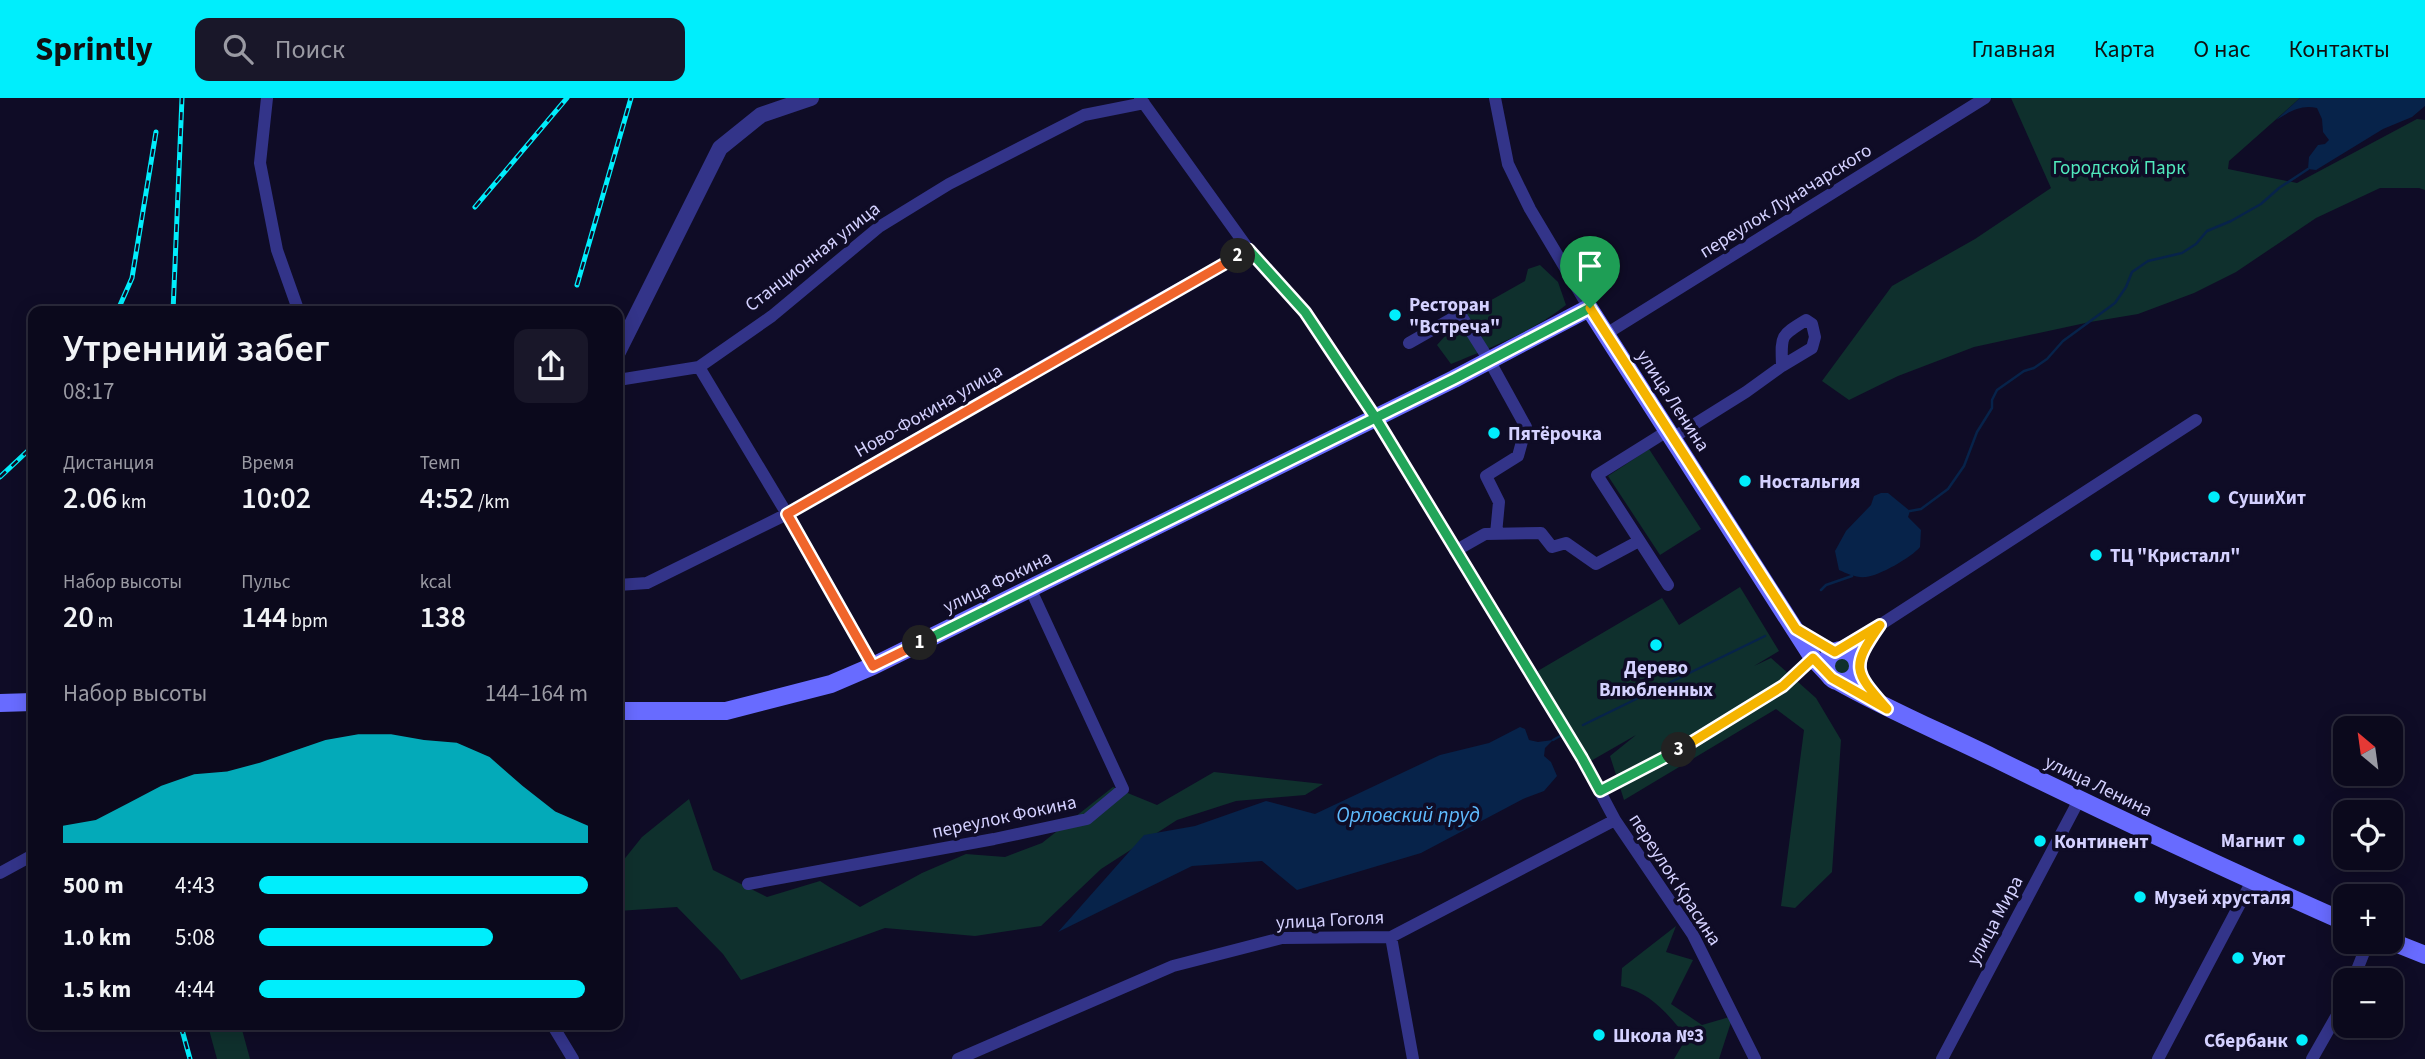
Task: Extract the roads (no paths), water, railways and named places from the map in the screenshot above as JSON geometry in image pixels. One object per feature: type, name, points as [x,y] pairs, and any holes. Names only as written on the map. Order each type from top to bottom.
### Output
[{"type":"main road","name":"улица Ленина","points":[[1590,308],[1813,658],[1833,678],[1887,709],[1917,720],[2079,800],[2333,917]]},
{"type":"main road","name":"улица Фокина","points":[[623,711],[726,711],[831,684],[873,666],[1590,308]]},
{"type":"main road","points":[[1796,629],[1835,652],[1849,651],[1873,692],[1887,709]]},
{"type":"main road","points":[[1835,652],[1828,659],[1827,670],[1833,678],[1851,680],[1858,665]]},
{"type":"main road","points":[[0,703],[28,702]]},
{"type":"main road","points":[[2403,946],[2425,955]]},
{"type":"street","points":[[267,98],[260,163],[277,250],[297,306]]},
{"type":"street","points":[[623,342],[720,148],[761,115],[811,98]]},
{"type":"street","name":"улица Ленина","points":[[1495,98],[1507,164],[1530,209],[1590,308]]},
{"type":"street","name":"переулок Луначарского","points":[[1606,334],[1985,98]]},
{"type":"street","points":[[1142,100],[1249,250],[1305,312],[1375,417],[1455,551],[1485,534],[1541,533],[1552,547],[1566,543],[1596,565],[1639,541]]},
{"type":"street","name":"Станционная улица","points":[[623,379],[699,367],[772,316],[879,227],[949,184],[1084,115],[1142,100]]},
{"type":"street","name":"Ново-Фокина улица","points":[[623,585],[647,583],[787,514],[1249,250]]},
{"type":"street","points":[[1409,342],[1460,314],[1526,427],[1518,456],[1486,476],[1499,502],[1496,534]]},
{"type":"street","points":[[1668,585],[1597,475],[1746,392],[1782,366]]},
{"type":"street","points":[[699,367],[787,514],[873,666]]},
{"type":"street","points":[[1835,652],[2196,420]]},
{"type":"street","name":"переулок Красина","points":[[1455,551],[1582,758],[1615,820],[1693,935],[1755,1059]]},
{"type":"street","name":"переулок Фокина","points":[[748,884],[1087,819],[1122,789],[1030,587]]},
{"type":"street","points":[[1858,665],[1864,649],[1880,625]]},
{"type":"street","points":[[1600,791],[1673,754],[1783,686],[1813,658]]},
{"type":"street","name":"улица Мира","points":[[1942,1059],[2079,800]]},
{"type":"street","name":"улица Гоголя","points":[[958,1059],[1173,966],[1282,937],[1391,937],[1615,820]]},
{"type":"street","points":[[0,873],[28,858]]},
{"type":"street","points":[[2158,1059],[2252,881]]},
{"type":"street","points":[[2322,912],[2320,917],[2333,923]]},
{"type":"street","points":[[1391,937],[1413,1059]]},
{"type":"street","points":[[2312,1059],[2333,1022]]},
{"type":"street","points":[[555,1030],[573,1059]]},
{"type":"water","points":[[2300,98],[2425,98],[2425,106],[2412,117],[2383,129],[2316,170],[2308,169],[2309,157],[2318,145],[2329,140],[2323,132],[2322,119],[2317,108],[2300,108],[2276,120]]},
{"type":"water","points":[[1888,493],[1910,511],[1908,517],[1921,530],[1920,547],[1910,556],[1872,576],[1859,577],[1839,570],[1835,551],[1846,531],[1871,505],[1874,496]]},
{"type":"water","name":"Орловский пруд","points":[[1520,727],[1525,729],[1529,740],[1553,740],[1545,748],[1544,756],[1551,762],[1557,776],[1544,791],[1523,799],[1421,853],[1297,890],[1262,861],[1192,866],[1058,932],[1144,835],[1195,826],[1266,801],[1315,814],[1440,755],[1489,743]]},
{"type":"waterway","points":[[1910,511],[1921,509],[1948,489],[1964,466],[1977,432],[1992,408],[1992,400],[1997,390],[2047,359],[2063,341],[2115,303],[2132,272],[2148,261],[2182,253],[2196,244],[2207,231],[2261,204],[2308,169]]},
{"type":"waterway","points":[[1821,590],[1826,585],[1852,576]]},
{"type":"waterway","points":[[1583,725],[1765,636]]},
{"type":"waterway","points":[[1553,740],[1562,735]]},
{"type":"railway","points":[[173,306],[182,98]]},
{"type":"railway","points":[[475,207],[567,98]]},
{"type":"railway","points":[[577,285],[631,98]]},
{"type":"railway","points":[[120,306],[132,278],[156,132]]},
{"type":"railway","points":[[0,477],[28,451]]},
{"type":"railway","points":[[182,1030],[190,1059]]},
{"type":"place","name":"Ресторан \"Встреча\"","points":[[1395,315]]},
{"type":"place","name":"Пятёрочка","points":[[1494,433]]},
{"type":"place","name":"Ностальгия","points":[[1745,481]]},
{"type":"place","name":"СушиХит","points":[[2214,497]]},
{"type":"place","name":"ТЦ \"Кристалл\"","points":[[2096,555]]},
{"type":"place","name":"Дерево Влюбленных","points":[[1656,645]]},
{"type":"place","name":"Магнит","points":[[2299,840]]},
{"type":"place","name":"Континент","points":[[2040,841]]},
{"type":"place","name":"Музей хрусталя","points":[[2140,897]]},
{"type":"place","name":"Уют","points":[[2238,958]]},
{"type":"place","name":"Школа №3","points":[[1599,1035]]},
{"type":"place","name":"Сбербанк","points":[[2302,1040]]},
{"type":"park label","name":"Городской Парк","points":[[2119,167]]}]
